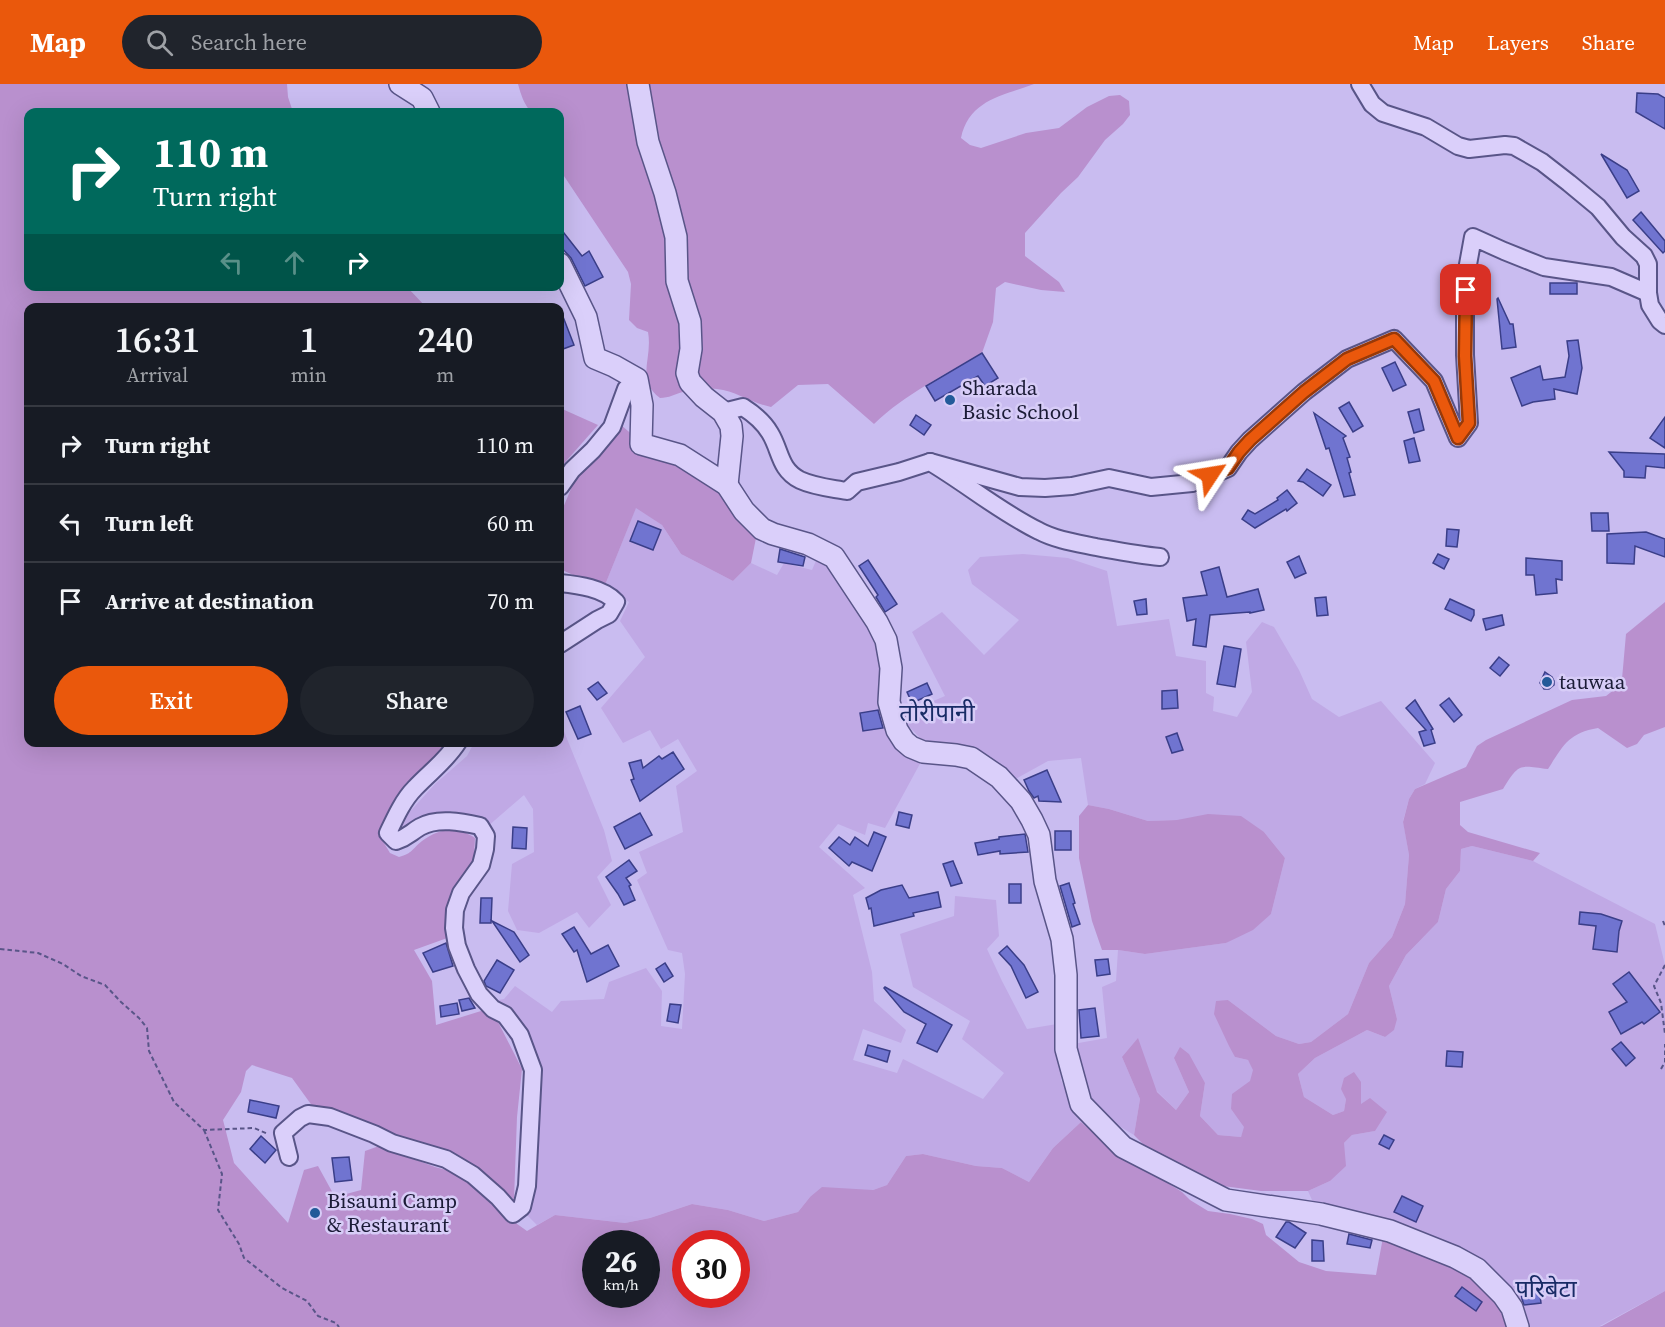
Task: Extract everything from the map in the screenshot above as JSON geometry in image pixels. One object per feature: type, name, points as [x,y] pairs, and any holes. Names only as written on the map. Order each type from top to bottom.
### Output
[{"type":"street","points":[[400,84],[422,98],[427,108]]},
{"type":"street","points":[[638,84],[648,142],[665,193],[676,237],[677,281],[690,322],[691,349],[687,373],[690,381],[704,397],[723,412],[731,426],[727,485]]},
{"type":"street","points":[[1360,84],[1372,104],[1383,113],[1426,127],[1458,146],[1469,149],[1514,146],[1542,162],[1569,183],[1598,207],[1623,237],[1644,256],[1648,264],[1650,305],[1665,325]]},
{"type":"street","points":[[723,412],[743,407],[759,417],[771,434],[783,466],[799,479],[816,486],[847,491],[857,482],[930,462],[1020,487],[1072,486],[1109,478],[1152,487],[1192,483],[1228,468],[1250,440],[1304,392],[1347,359],[1394,339],[1434,381],[1458,438],[1469,423],[1465,310],[1467,270],[1473,237],[1544,267],[1611,277],[1648,293]]},
{"type":"street","points":[[564,272],[586,317],[595,357],[636,379],[642,405],[642,444],[680,454],[727,485],[744,511],[762,529],[808,544],[834,557],[877,622],[886,640],[891,668],[889,702],[897,730],[904,741],[923,752],[971,758],[999,777],[1021,801],[1039,836],[1046,880],[1062,939],[1066,975],[1066,1049],[1081,1104],[1123,1147],[1226,1200],[1321,1214],[1390,1231],[1455,1257],[1477,1269],[1503,1294],[1512,1308],[1518,1327]]},
{"type":"street","points":[[564,481],[612,427],[626,389],[636,379]]},
{"type":"street","points":[[930,462],[1007,513],[1041,532],[1070,542],[1140,555],[1160,556]]},
{"type":"street","points":[[564,584],[610,595],[616,602],[609,614],[564,641]]},
{"type":"street","points":[[287,1150],[283,1133],[300,1118],[308,1114],[330,1117],[392,1143],[446,1159],[473,1175],[513,1214],[522,1207],[527,1186],[533,1070],[520,1035],[505,1015],[493,1009],[479,994],[457,946],[454,928],[455,910],[461,893],[481,864],[486,836],[480,826],[441,821],[422,826],[407,837],[396,841],[388,833],[413,789],[449,756],[455,747]]},
{"type":"path","points":[[1663,921],[1665,926]]},
{"type":"path","points":[[0,949],[38,952],[63,964],[81,976],[105,985],[140,1018],[147,1028],[149,1051],[174,1101],[204,1130],[222,1174],[218,1210],[239,1244],[244,1258],[282,1288],[307,1301],[318,1316],[336,1323],[339,1327]]},
{"type":"path","points":[[1665,965],[1654,987],[1661,1003],[1665,1034]]},
{"type":"path","points":[[1661,1069],[1665,1062],[1665,1044]]},
{"type":"path","points":[[204,1130],[254,1128],[287,1150]]},
{"type":"shaded area","points":[[0,84],[287,84],[292,108],[24,108],[24,291],[411,291],[422,303],[24,303],[24,747],[449,747],[387,822],[381,838],[390,853],[399,857],[410,852],[435,833],[442,831],[455,830],[475,838],[474,857],[450,937],[414,950],[432,981],[436,1025],[481,1011],[484,1005],[498,1022],[522,1069],[517,1117],[514,1199],[452,1155],[313,1107],[292,1078],[252,1065],[246,1071],[241,1092],[223,1120],[234,1163],[288,1223],[304,1170],[318,1166],[335,1197],[361,1190],[365,1151],[379,1146],[457,1173],[499,1211],[527,1231],[555,1215],[625,1223],[650,1218],[692,1204],[728,1210],[764,1221],[798,1212],[822,1187],[873,1190],[887,1185],[906,1156],[923,1154],[976,1166],[1002,1168],[1029,1182],[1053,1148],[1081,1122],[1108,1146],[1208,1211],[1252,1219],[1263,1224],[1266,1235],[1299,1262],[1326,1271],[1376,1275],[1384,1232],[1473,1273],[1496,1296],[1511,1327],[0,1327]]},
{"type":"shaded area","points":[[518,84],[1034,84],[999,96],[979,107],[971,115],[961,138],[970,145],[981,148],[1026,133],[1059,128],[1087,107],[1109,96],[1120,95],[1129,101],[1130,115],[1105,140],[1078,177],[1025,233],[1025,256],[1059,282],[1065,292],[1041,290],[1005,282],[996,288],[993,322],[982,353],[912,394],[874,424],[828,384],[798,385],[771,407],[717,389],[683,392],[660,398],[648,383],[646,368],[648,332],[637,328],[629,320],[631,284],[628,272],[564,176],[564,108],[528,108]]},
{"type":"shaded area","points":[[564,410],[598,425],[564,463]]},
{"type":"shaded area","points":[[621,425],[660,457],[695,476],[716,484],[758,528],[751,563],[733,581],[681,554],[662,525],[636,508],[605,585],[582,579],[564,571],[564,506],[576,477]]},
{"type":"shaded area","points":[[636,507],[662,525],[681,554],[733,581],[751,563],[777,575],[784,563],[812,570],[818,556],[831,564],[880,644],[883,694],[922,760],[885,828],[868,823],[865,835],[838,824],[819,847],[865,888],[853,895],[872,972],[874,1001],[906,1030],[901,1043],[863,1029],[853,1060],[897,1073],[903,1059],[983,1099],[1004,1073],[962,1039],[970,1021],[913,987],[900,934],[954,916],[955,896],[996,900],[999,936],[987,949],[1027,1029],[1057,1024],[1061,1080],[1081,1122],[1053,1148],[1029,1182],[1002,1168],[976,1166],[923,1154],[906,1156],[887,1185],[873,1190],[810,1197],[798,1212],[764,1221],[728,1210],[692,1204],[650,1218],[625,1223],[555,1215],[537,1225],[525,1213],[537,1067],[493,1001],[504,999],[515,986],[552,1012],[561,1001],[604,999],[609,982],[646,968],[662,991],[661,1026],[682,1029],[685,974],[682,953],[668,950],[637,880],[647,873],[639,852],[683,832],[676,786],[697,771],[678,739],[661,749],[650,730],[623,743],[601,708],[645,657],[620,621],[629,602],[605,585]]},
{"type":"shaded area","points":[[1023,554],[1068,558],[1107,571],[1117,626],[1169,619],[1176,656],[1206,661],[1206,693],[1214,697],[1213,711],[1237,717],[1252,692],[1246,642],[1262,622],[1274,627],[1299,670],[1312,699],[1339,717],[1381,701],[1435,763],[1425,784],[1415,789],[1409,799],[1403,821],[1409,855],[1405,904],[1392,937],[1369,963],[1348,1014],[1311,1042],[1299,1044],[1276,1036],[1228,1000],[1235,1057],[1248,1060],[1254,1070],[1251,1081],[1231,1109],[1245,1127],[1241,1137],[1218,1135],[1200,1116],[1205,1083],[1174,1058],[1189,1092],[1176,1110],[1122,1057],[1140,1099],[1134,1135],[1099,1114],[1084,1095],[1073,1044],[1107,1038],[1102,987],[1116,981],[1118,950],[1145,954],[1226,943],[1271,914],[1285,858],[1264,832],[1177,820],[1148,821],[1088,805],[1081,758],[1048,761],[1012,781],[983,752],[945,747],[920,738],[906,723],[903,714],[945,696],[912,632],[942,612],[984,655],[1019,620],[972,584],[968,570],[980,557]]},
{"type":"shaded area","points":[[1665,602],[1665,727],[1644,735],[1637,744],[1627,748],[1598,728],[1588,730],[1567,742],[1548,769],[1521,768],[1513,774],[1503,789],[1460,802],[1460,825],[1468,832],[1540,853],[1533,861],[1472,846],[1461,849],[1460,871],[1446,889],[1438,922],[1406,955],[1389,986],[1397,1019],[1394,1030],[1385,1037],[1367,1030],[1315,1058],[1298,1074],[1304,1097],[1333,1115],[1344,1111],[1346,1099],[1341,1089],[1344,1078],[1354,1072],[1361,1082],[1361,1104],[1370,1098],[1387,1112],[1375,1131],[1352,1135],[1344,1143],[1346,1166],[1330,1181],[1308,1191],[1261,1191],[1223,1186],[1185,1170],[1143,1144],[1134,1135],[1140,1099],[1122,1057],[1138,1038],[1157,1092],[1176,1110],[1189,1092],[1174,1058],[1180,1047],[1189,1054],[1205,1083],[1200,1116],[1218,1135],[1241,1137],[1244,1127],[1231,1109],[1232,1094],[1250,1081],[1253,1070],[1248,1060],[1235,1057],[1229,1046],[1214,1014],[1216,1001],[1228,1000],[1276,1036],[1299,1044],[1311,1042],[1348,1014],[1369,963],[1392,937],[1405,904],[1409,855],[1403,822],[1409,799],[1415,789],[1466,767],[1477,746],[1486,740],[1572,700],[1606,696],[1622,679],[1626,634]]},
{"type":"shaded area","points":[[564,731],[604,830],[612,861],[597,877],[611,905],[589,928],[577,912],[539,933],[517,930],[508,911],[512,864],[534,852],[533,809],[524,795],[487,827],[471,817],[452,811],[422,817],[399,832],[396,827],[435,784],[467,756],[472,747],[564,747]]},
{"type":"shaded area","points":[[1088,805],[1148,821],[1177,820],[1208,814],[1241,816],[1264,832],[1285,858],[1271,914],[1253,930],[1226,943],[1145,954],[1102,950],[1092,921],[1079,858],[1079,816]]},
{"type":"shaded area","points":[[1472,846],[1533,861],[1655,924],[1665,965],[1665,1291],[1598,1327],[1530,1327],[1523,1313],[1312,1200],[1308,1191],[1330,1181],[1344,1143],[1352,1135],[1375,1131],[1361,1105],[1361,1082],[1346,1099],[1344,1111],[1333,1115],[1304,1097],[1298,1074],[1315,1058],[1367,1030],[1385,1037],[1397,1019],[1389,986],[1406,955],[1438,922],[1446,889],[1460,871],[1461,849]]},
{"type":"shaded area","points":[[1665,1291],[1665,1327],[1598,1327],[1602,1326]]},
{"type":"building","points":[[1637,93],[1658,94],[1665,98],[1665,129],[1636,112]]},
{"type":"building","points":[[1601,154],[1627,170],[1639,191],[1627,198]]},
{"type":"building","points":[[1641,212],[1665,241],[1663,253],[1633,220]]},
{"type":"building","points":[[564,233],[582,256],[589,251],[603,277],[585,286],[571,258],[564,250]]},
{"type":"building","points":[[1550,283],[1577,283],[1577,294],[1550,294]]},
{"type":"building","points":[[1498,298],[1510,324],[1513,324],[1516,347],[1502,349]]},
{"type":"building","points":[[564,319],[574,345],[564,349]]},
{"type":"building","points":[[1578,340],[1582,368],[1577,394],[1554,389],[1555,399],[1522,406],[1511,378],[1540,366],[1543,380],[1565,377],[1569,356],[1567,341]]},
{"type":"building","points":[[982,353],[998,378],[985,386],[978,376],[935,401],[926,386]]},
{"type":"building","points":[[1395,362],[1406,385],[1393,391],[1382,368]]},
{"type":"building","points":[[1349,402],[1363,426],[1353,432],[1339,408]]},
{"type":"building","points":[[1419,409],[1424,430],[1414,433],[1408,412]]},
{"type":"building","points":[[1314,413],[1346,436],[1343,438],[1350,457],[1347,458],[1355,495],[1344,497],[1329,448],[1326,449]]},
{"type":"building","points":[[916,415],[931,425],[924,435],[910,425]]},
{"type":"building","points":[[1665,417],[1665,448],[1650,438]]},
{"type":"building","points":[[1414,438],[1420,461],[1409,463],[1404,441]]},
{"type":"building","points":[[1609,452],[1665,454],[1665,468],[1646,466],[1645,478],[1624,477],[1624,471]]},
{"type":"building","points":[[1307,469],[1331,485],[1323,496],[1298,481]]},
{"type":"building","points":[[1287,490],[1297,503],[1287,511],[1286,509],[1255,528],[1242,519],[1248,510],[1255,514],[1278,500],[1277,498]]},
{"type":"building","points":[[1591,513],[1608,513],[1609,531],[1592,531]]},
{"type":"building","points":[[638,521],[661,530],[653,550],[630,541]]},
{"type":"building","points":[[1447,529],[1459,530],[1457,547],[1446,546]]},
{"type":"building","points":[[1646,532],[1665,539],[1665,557],[1635,546],[1634,564],[1607,563],[1607,534]]},
{"type":"building","points":[[780,549],[805,557],[803,566],[778,562]]},
{"type":"building","points":[[1438,554],[1449,559],[1444,569],[1433,563]]},
{"type":"building","points":[[1299,556],[1306,573],[1295,578],[1287,562]]},
{"type":"building","points":[[1526,558],[1562,561],[1562,580],[1556,579],[1557,593],[1536,595],[1534,575],[1526,575]]},
{"type":"building","points":[[868,560],[897,604],[885,612],[876,597],[878,595],[859,566]]},
{"type":"building","points":[[1219,567],[1227,597],[1258,589],[1264,610],[1210,615],[1206,647],[1193,645],[1196,619],[1187,621],[1183,598],[1207,595],[1201,572]]},
{"type":"building","points":[[1326,597],[1328,615],[1317,616],[1315,598]]},
{"type":"building","points":[[1146,599],[1147,614],[1137,615],[1134,601]]},
{"type":"building","points":[[1450,599],[1474,610],[1471,621],[1445,609]]},
{"type":"building","points":[[1502,615],[1504,625],[1486,630],[1483,619]]},
{"type":"building","points":[[1224,646],[1241,649],[1235,687],[1217,684]]},
{"type":"building","points":[[1499,657],[1509,665],[1500,676],[1490,668]]},
{"type":"building","name":"tauwaa","points":[[1545,672],[1554,681],[1554,685],[1549,689],[1544,689],[1540,683]]},
{"type":"building","points":[[598,682],[607,693],[597,700],[588,689]]},
{"type":"building","points":[[927,683],[932,694],[912,703],[907,692]]},
{"type":"building","points":[[1177,690],[1178,708],[1162,709],[1162,691]]},
{"type":"building","points":[[1449,698],[1462,715],[1454,722],[1440,705]]},
{"type":"building","points":[[1415,700],[1433,729],[1431,730],[1435,743],[1424,746],[1419,732],[1426,730],[1406,708]]},
{"type":"building","points":[[580,706],[591,734],[578,739],[566,712]]},
{"type":"building","points":[[878,710],[883,728],[863,731],[860,713]]},
{"type":"building","points":[[1177,733],[1183,750],[1172,753],[1166,737]]},
{"type":"building","points":[[673,752],[684,769],[640,801],[631,780],[634,779],[629,763],[641,760],[643,768],[659,756],[662,759]]},
{"type":"building","points":[[1047,770],[1061,802],[1039,801],[1038,796],[1034,798],[1029,791],[1024,780]]},
{"type":"building","points":[[899,812],[912,815],[909,828],[896,825]]},
{"type":"building","points":[[640,813],[652,835],[625,849],[614,827]]},
{"type":"building","points":[[513,827],[527,828],[526,849],[512,848]]},
{"type":"building","points":[[1055,831],[1071,831],[1071,850],[1055,850]]},
{"type":"building","points":[[874,832],[886,837],[872,871],[852,862],[849,866],[829,848],[839,837],[850,845],[855,837],[868,846]]},
{"type":"building","points":[[1025,834],[1028,852],[1000,854],[1000,851],[978,855],[975,843]]},
{"type":"building","points":[[629,860],[637,871],[626,878],[631,885],[629,886],[635,900],[624,905],[606,877]]},
{"type":"building","points":[[953,861],[962,883],[951,886],[943,864]]},
{"type":"building","points":[[1069,883],[1080,924],[1072,927],[1060,886]]},
{"type":"building","points":[[1009,884],[1021,884],[1021,903],[1009,903]]},
{"type":"building","points":[[902,885],[909,898],[938,892],[941,907],[913,913],[914,916],[874,926],[871,908],[869,909],[866,898],[881,890]]},
{"type":"building","points":[[481,898],[492,898],[491,923],[480,923]]},
{"type":"building","points":[[1580,912],[1601,914],[1622,921],[1617,952],[1593,949],[1596,926],[1579,924]]},
{"type":"building","points":[[492,921],[514,932],[529,955],[520,962]]},
{"type":"building","points":[[574,927],[591,954],[608,945],[619,966],[587,982],[577,950],[574,952],[562,934]]},
{"type":"building","points":[[446,943],[453,966],[433,972],[423,953]]},
{"type":"building","points":[[1007,946],[1024,965],[1038,992],[1026,998],[1011,966],[999,953]]},
{"type":"building","points":[[1108,959],[1110,974],[1097,976],[1095,960]]},
{"type":"building","points":[[497,960],[514,970],[500,993],[486,986],[484,981]]},
{"type":"building","points":[[665,963],[673,976],[664,982],[656,969]]},
{"type":"building","points":[[1629,972],[1660,1012],[1644,1024],[1642,1022],[1621,1034],[1609,1012],[1627,1002],[1613,984]]},
{"type":"building","points":[[885,987],[952,1025],[937,1052],[917,1043],[926,1024],[904,1012]]},
{"type":"building","points":[[469,998],[475,1008],[462,1011],[459,1000]]},
{"type":"building","points":[[457,1003],[459,1014],[441,1017],[440,1006]]},
{"type":"building","points":[[670,1004],[681,1005],[678,1023],[667,1021]]},
{"type":"building","points":[[1095,1008],[1099,1036],[1081,1038],[1079,1010]]},
{"type":"building","points":[[1621,1042],[1635,1058],[1626,1066],[1612,1049]]},
{"type":"building","points":[[868,1045],[890,1051],[887,1062],[865,1055]]},
{"type":"building","points":[[1447,1051],[1463,1052],[1462,1067],[1446,1066]]},
{"type":"building","points":[[250,1100],[279,1106],[276,1118],[248,1112]]},
{"type":"building","points":[[1384,1135],[1394,1140],[1389,1149],[1379,1144]]},
{"type":"building","points":[[261,1136],[276,1150],[265,1163],[250,1149]]},
{"type":"building","points":[[349,1157],[352,1180],[335,1182],[332,1158]]},
{"type":"building","points":[[1402,1196],[1423,1206],[1416,1222],[1394,1212]]},
{"type":"building","points":[[1286,1222],[1306,1233],[1295,1248],[1276,1237]]},
{"type":"building","points":[[1349,1234],[1372,1240],[1370,1248],[1347,1244]]},
{"type":"building","points":[[1312,1240],[1323,1241],[1324,1261],[1312,1261]]},
{"type":"building","points":[[1566,1282],[1567,1290],[1540,1295],[1541,1303],[1524,1305],[1520,1286]]},
{"type":"building","points":[[1462,1287],[1482,1302],[1476,1311],[1455,1296]]},
{"type":"place","name":"Sharada Basic School","points":[[950,400]]},
{"type":"place","name":"tauwaa","points":[[1547,682]]},
{"type":"place","name":"Bisauni Camp & Restaurant","points":[[315,1213]]},
{"type":"district","name":"तोरीपानी","points":[[937,713]]},
{"type":"district","name":"परिबेटा","points":[[1546,1289]]},
{"type":"route","points":[[1210,475],[1228,468],[1250,440],[1304,392],[1347,359],[1394,339],[1434,381],[1458,438],[1469,423],[1465,356],[1466,290]]}]
